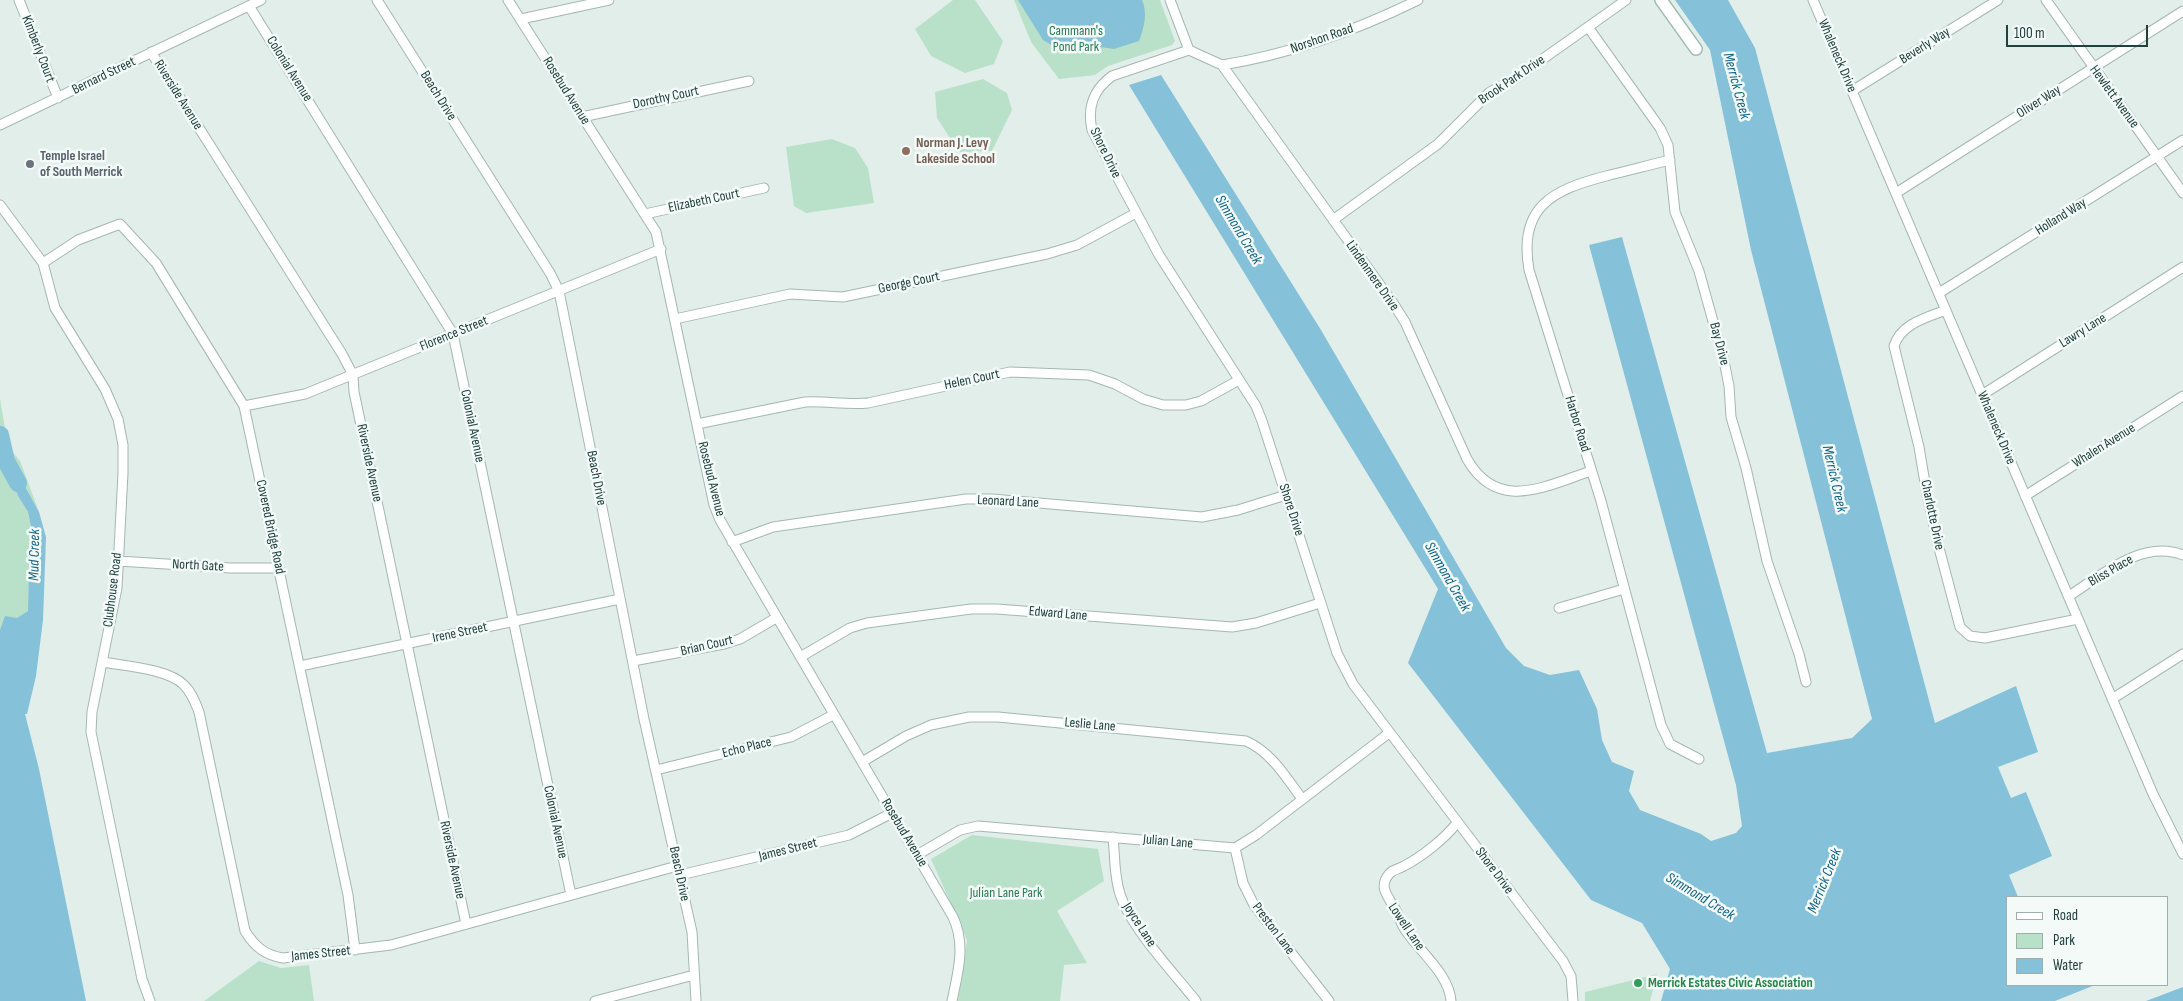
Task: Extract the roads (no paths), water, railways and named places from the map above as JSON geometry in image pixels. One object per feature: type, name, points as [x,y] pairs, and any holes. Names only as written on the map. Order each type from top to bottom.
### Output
[{"type":"street","name":"Kimberly Court","points":[[19,0],[58,98]]},
{"type":"street","name":"Bernard Street","points":[[0,125],[261,0]]},
{"type":"street","name":"Beach Drive","points":[[377,0],[550,273],[559,291],[620,599],[692,932],[696,1001]]},
{"type":"street","name":"Rosebud Avenue","points":[[508,0],[656,232],[714,505],[732,542],[776,618],[802,656],[833,715],[917,855],[958,930],[961,950],[952,1001]]},
{"type":"street","points":[[521,19],[609,0]]},
{"type":"street","points":[[1170,0],[1189,50]]},
{"type":"street","name":"Norshon Road","points":[[1222,65],[1267,58],[1347,31],[1418,0]]},
{"type":"street","name":"Brook Park Drive","points":[[1333,220],[1438,144],[1490,92],[1516,78],[1626,0]]},
{"type":"street","points":[[1661,0],[1696,49]]},
{"type":"street","name":"Whaleneck Drive","points":[[1813,0],[2153,794],[2183,854]]},
{"type":"street","name":"Beverly Way","points":[[1852,91],[1998,0]]},
{"type":"street","name":"Hewlett Avenue","points":[[2046,0],[2183,193]]},
{"type":"street","name":"Colonial Avenue","points":[[249,6],[453,334],[571,895]]},
{"type":"street","name":"Oliver Way","points":[[1896,193],[2183,11]]},
{"type":"street","name":"Bay Drive","points":[[1588,27],[1660,128],[1668,146],[1675,212],[1699,271],[1724,361],[1729,386],[1731,417],[1746,468],[1767,561],[1799,654],[1806,682]]},
{"type":"street","name":"Lindenmere Drive","points":[[1189,50],[1222,65],[1404,322],[1467,460],[1480,478],[1498,490],[1519,493],[1591,471]]},
{"type":"street","name":"Shore Drive","points":[[1189,50],[1112,76],[1097,90],[1090,106],[1089,115],[1092,130],[1158,255],[1239,380],[1262,420],[1320,603],[1344,670],[1389,733],[1563,961],[1570,976],[1573,1001]]},
{"type":"street","name":"Riverside Avenue","points":[[151,52],[342,354],[352,375],[466,924]]},
{"type":"street","name":"Dorothy Court","points":[[582,117],[749,81]]},
{"type":"street","name":"Holland Way","points":[[1939,294],[2183,140]]},
{"type":"street","name":"Harbor Road","points":[[1670,160],[1575,185],[1559,192],[1541,207],[1528,236],[1525,249],[1529,270],[1591,471],[1665,737],[1675,747],[1699,759]]},
{"type":"street","name":"Elizabeth Court","points":[[645,214],[764,188]]},
{"type":"street","name":"Clubhouse Road","points":[[0,205],[44,263],[55,308],[105,389],[118,419],[123,445],[116,588],[92,712],[92,740],[142,979],[150,1001]]},
{"type":"street","name":"George Court","points":[[675,319],[790,294],[844,297],[1047,254],[1077,245],[1136,213]]},
{"type":"street","name":"Covered Bridge Road","points":[[44,263],[78,240],[120,224],[156,263],[244,406],[280,568],[348,895],[355,950]]},
{"type":"street","name":"Florence Street","points":[[244,406],[291,399],[661,249]]},
{"type":"street","name":"Lawry Lane","points":[[1982,395],[2183,267]]},
{"type":"street","name":"Charlotte Drive","points":[[1946,310],[1905,328],[1897,336],[1894,346],[1920,447],[1927,495],[1938,548],[1960,627],[1970,636],[1985,638],[2078,619]]},
{"type":"street","name":"Helen Court","points":[[697,424],[806,402],[823,401],[846,405],[868,403],[1010,372],[1089,375],[1115,384],[1143,400],[1164,405],[1186,405],[1201,401],[1239,380]]},
{"type":"street","name":"Whalen Avenue","points":[[2025,496],[2183,396]]},
{"type":"street","name":"Leonard Lane","points":[[732,542],[773,527],[966,499],[992,499],[1202,517],[1238,510],[1286,495]]},
{"type":"street","name":"Bliss Place","points":[[2069,596],[2130,558],[2150,551],[2161,550],[2183,555]]},
{"type":"street","name":"North Gate","points":[[118,561],[230,568],[280,568]]},
{"type":"street","points":[[1559,608],[1624,589]]},
{"type":"street","name":"Irene Street","points":[[300,666],[620,599]]},
{"type":"street","name":"Edward Lane","points":[[802,656],[850,628],[867,623],[971,608],[997,608],[1232,627],[1256,623],[1320,603]]},
{"type":"street","name":"Brian Court","points":[[633,661],[724,644],[740,639],[776,618]]},
{"type":"street","points":[[2112,699],[2183,654]]},
{"type":"street","name":"James Street","points":[[103,662],[167,674],[183,683],[192,695],[199,712],[245,931],[253,944],[264,953],[283,958],[391,945],[571,895],[848,835],[892,813]]},
{"type":"street","name":"Echo Place","points":[[656,770],[791,737],[833,715]]},
{"type":"street","name":"Leslie Lane","points":[[862,762],[906,736],[931,725],[956,719],[998,717],[1246,741],[1256,745],[1270,757],[1302,799]]},
{"type":"street","points":[[1235,848],[1389,733]]},
{"type":"street","name":"Lowell Lane","points":[[1451,1001],[1448,990],[1439,973],[1403,927],[1394,907],[1385,896],[1384,889],[1385,882],[1390,873],[1404,866],[1448,834],[1457,823]]},
{"type":"street","name":"Julian Lane","points":[[917,855],[960,830],[978,826],[1235,848]]},
{"type":"street","name":"Joyce Lane","points":[[1113,837],[1117,885],[1125,906],[1149,942],[1196,1001]]},
{"type":"street","name":"Preston Lane","points":[[1235,848],[1243,883],[1254,905],[1329,1001]]},
{"type":"street","points":[[595,1001],[694,975]]},
{"type":"water","points":[[1018,0],[1142,0],[1145,10],[1144,26],[1139,41],[1114,49],[1093,46],[1058,49],[1043,40]]},
{"type":"water","points":[[1675,0],[1728,0],[1755,48],[1935,723],[2016,686],[2038,752],[1998,767],[2011,798],[2026,792],[2052,856],[2009,875],[2018,896],[2006,896],[2006,986],[2092,986],[2055,1001],[1661,1001],[1670,969],[1642,923],[1591,900],[1408,663],[1438,589],[1129,85],[1161,75],[1321,330],[1506,648],[1524,666],[1550,675],[1579,670],[1597,709],[1602,740],[1612,762],[1634,771],[1629,791],[1640,810],[1701,834],[1711,841],[1736,833],[1742,826],[1736,785],[1589,245],[1622,237],[1767,753],[1852,738],[1872,719],[1751,250],[1710,50]]},
{"type":"water","points":[[6,461],[16,470],[39,512],[46,537],[43,620],[36,676],[27,714],[25,714],[39,769],[86,1001],[0,1001],[0,630],[5,616],[17,618],[28,611],[29,553],[33,537],[28,512],[18,496]]},
{"type":"water","points":[[2183,987],[2183,1001],[2146,1001]]},
{"type":"waterway","name":"Mud Creek","points":[[0,435],[6,461],[18,483]]},
{"type":"place","name":"Norman J. Levy Lakeside School","points":[[906,151]]},
{"type":"place","name":"Temple Israel of South Merrick","points":[[30,164]]},
{"type":"place","name":"Merrick Estates Civic Association","points":[[1638,983]]},
{"type":"park label","name":"Cammann's Pond Park","points":[[1076,40]]},
{"type":"park label","name":"Julian Lane Park","points":[[1006,893]]},
{"type":"water label","name":"Merrick Creek","points":[[1736,86]]},
{"type":"water label","name":"Simmond Creek","points":[[1238,230]]},
{"type":"water label","name":"Merrick Creek","points":[[1834,479]]},
{"type":"water label","name":"Simmond Creek","points":[[1447,577]]},
{"type":"water label","name":"Merrick Creek","points":[[1825,881]]},
{"type":"water label","name":"Simmond Creek","points":[[1700,897]]}]
